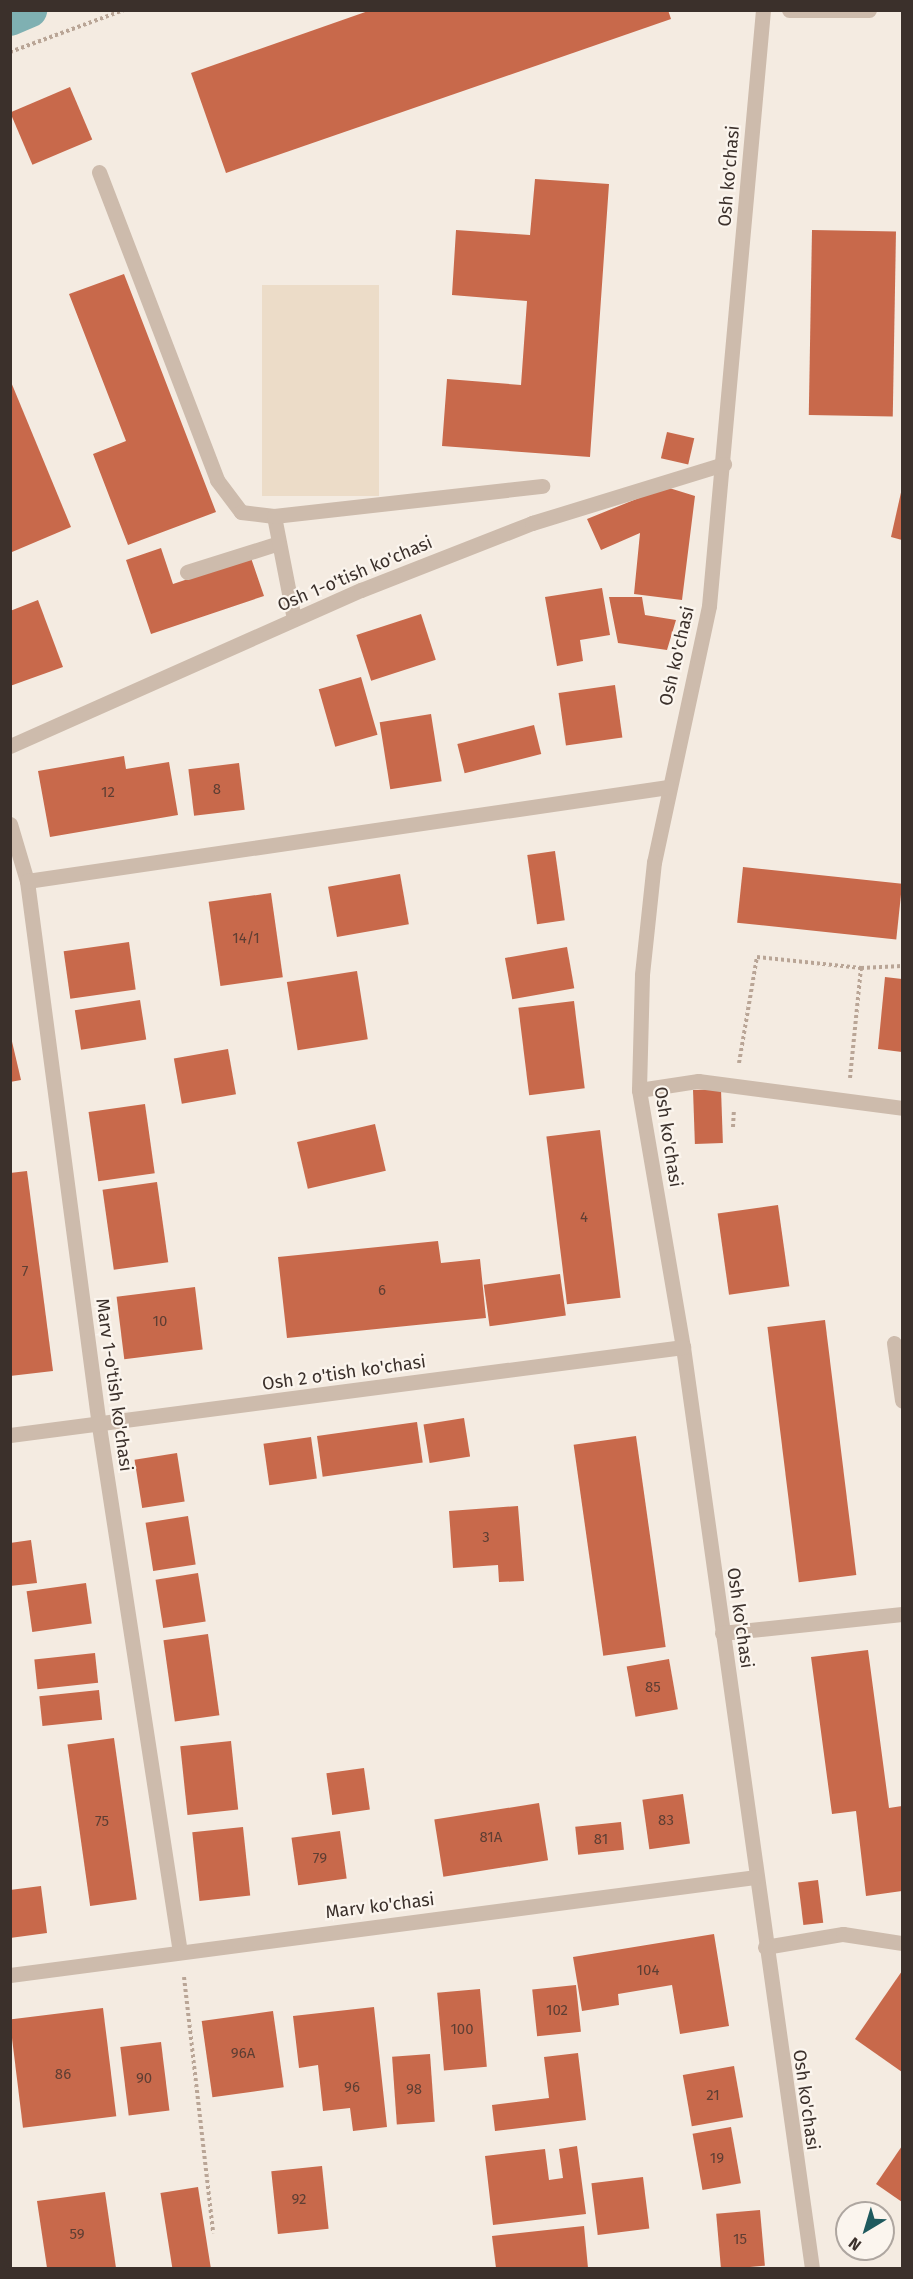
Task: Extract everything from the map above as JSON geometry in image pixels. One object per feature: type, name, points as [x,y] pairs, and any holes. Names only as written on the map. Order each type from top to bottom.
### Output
[{"type":"street","name":"Osh ko'chasi","points":[[764,10],[724,464],[709,606],[668,787],[645,938],[639,1090],[683,1347],[765,1947],[812,2268]]},
{"type":"street","points":[[789,10],[868,10]]},
{"type":"street","points":[[99,172],[217,480],[241,512],[274,516],[542,486]]},
{"type":"street","name":"Osh 1-o'tish ko'chasi","points":[[10,746],[294,619],[532,523],[724,464]]},
{"type":"street","points":[[274,516],[294,619]]},
{"type":"street","points":[[187,572],[279,543]]},
{"type":"street","points":[[27,881],[668,787]]},
{"type":"street","name":"Marv 1-o'tish ko'chasi","points":[[10,824],[27,881],[99,1426],[180,1952]]},
{"type":"street","points":[[639,1090],[698,1081],[903,1108]]},
{"type":"street","points":[[894,1343],[903,1400]]},
{"type":"street","name":"Osh 2 o'tish ko'chasi","points":[[10,1434],[99,1426],[683,1347]]},
{"type":"street","points":[[722,1633],[903,1614]]},
{"type":"street","name":"Marv ko'chasi","points":[[10,1975],[756,1877]]},
{"type":"street","points":[[765,1947],[843,1934],[903,1943]]},
{"type":"path","points":[[10,52],[124,10]]},
{"type":"path","points":[[733,1126],[735,1086],[757,957],[861,968],[903,966]]},
{"type":"path","points":[[848,1101],[861,968]]},
{"type":"path","points":[[180,1952],[213,2233]]},
{"type":"shaded area","points":[[262,285],[379,285],[379,496],[262,496]]},
{"type":"building","points":[[371,10],[668,10],[671,19],[226,173],[191,73]]},
{"type":"building","points":[[70,87],[92,139],[32,165],[10,112]]},
{"type":"building","points":[[535,179],[609,184],[590,457],[442,446],[447,379],[521,385],[527,301],[452,295],[456,230],[530,235]]},
{"type":"building","points":[[812,230],[896,231],[893,416],[809,415]]},
{"type":"building","points":[[124,274],[216,512],[128,545],[93,454],[126,441],[69,294]]},
{"type":"building","points":[[11,382],[71,527],[12,552],[11,547]]},
{"type":"building","points":[[667,432],[694,438],[688,465],[661,458]]},
{"type":"building","points":[[666,487],[695,496],[682,600],[634,594],[640,533],[601,550],[587,519]]},
{"type":"building","points":[[902,488],[902,540],[891,537]]},
{"type":"building","points":[[161,548],[173,584],[251,558],[264,596],[151,634],[126,560]]},
{"type":"building","points":[[602,588],[610,635],[580,640],[583,661],[557,666],[545,597]]},
{"type":"building","points":[[609,597],[642,597],[645,615],[676,620],[667,650],[618,643]]},
{"type":"building","points":[[38,600],[63,667],[10,686],[10,611]]},
{"type":"building","points":[[421,614],[436,660],[371,681],[356,635]]},
{"type":"building","points":[[361,677],[378,735],[335,747],[319,689]]},
{"type":"building","points":[[615,685],[622,737],[566,745],[559,693]]},
{"type":"building","points":[[431,714],[442,781],[390,789],[380,722]]},
{"type":"building","points":[[534,725],[541,754],[465,773],[457,744]]},
{"type":"building","points":[[124,756],[126,769],[169,762],[178,815],[50,837],[38,771]]},
{"type":"building","points":[[239,763],[245,810],[194,816],[188,769]]},
{"type":"building","points":[[555,851],[565,920],[537,924],[527,855]]},
{"type":"building","points":[[743,867],[902,884],[896,939],[737,923]]},
{"type":"building","points":[[400,874],[409,924],[337,937],[328,887]]},
{"type":"building","points":[[271,893],[283,977],[220,986],[209,902]]},
{"type":"building","points":[[129,942],[136,990],[70,999],[64,951]]},
{"type":"building","points":[[567,947],[574,988],[512,999],[505,958]]},
{"type":"building","points":[[357,971],[368,1039],[298,1050],[287,982]]},
{"type":"building","points":[[885,977],[902,979],[902,1052],[878,1049]]},
{"type":"building","points":[[140,1000],[146,1040],[81,1050],[75,1010]]},
{"type":"building","points":[[574,1001],[585,1088],[529,1095],[518,1008]]},
{"type":"building","points":[[10,1033],[21,1080],[10,1082]]},
{"type":"building","points":[[228,1049],[236,1094],[182,1104],[174,1059]]},
{"type":"building","points":[[721,1089],[723,1143],[695,1144],[693,1090]]},
{"type":"building","points":[[145,1104],[155,1173],[98,1181],[89,1112]]},
{"type":"building","points":[[375,1124],[386,1171],[308,1189],[297,1142]]},
{"type":"building","points":[[600,1130],[621,1298],[567,1304],[546,1137]]},
{"type":"building","points":[[27,1171],[53,1371],[10,1376],[10,1173]]},
{"type":"building","points":[[157,1182],[168,1262],[114,1270],[103,1190]]},
{"type":"building","points":[[778,1205],[789,1286],[729,1295],[718,1213]]},
{"type":"building","points":[[438,1241],[441,1263],[480,1259],[486,1318],[287,1338],[278,1257]]},
{"type":"building","points":[[560,1274],[566,1316],[490,1326],[484,1285]]},
{"type":"building","points":[[195,1287],[203,1350],[124,1359],[117,1297]]},
{"type":"building","points":[[825,1320],[856,1575],[799,1582],[767,1327]]},
{"type":"building","points":[[464,1418],[470,1457],[430,1463],[424,1424]]},
{"type":"building","points":[[417,1422],[423,1463],[323,1477],[317,1436]]},
{"type":"building","points":[[636,1436],[666,1647],[603,1656],[574,1445]]},
{"type":"building","points":[[311,1437],[317,1479],[269,1485],[263,1444]]},
{"type":"building","points":[[177,1453],[185,1501],[142,1508],[135,1460]]},
{"type":"building","points":[[518,1506],[524,1581],[499,1582],[498,1565],[453,1568],[449,1511]]},
{"type":"building","points":[[188,1516],[196,1564],[153,1571],[146,1523]]},
{"type":"building","points":[[31,1540],[37,1583],[10,1586],[10,1543]]},
{"type":"building","points":[[198,1573],[206,1621],[163,1628],[156,1580]]},
{"type":"building","points":[[86,1583],[92,1624],[32,1632],[27,1591]]},
{"type":"building","points":[[208,1634],[219,1715],[175,1721],[163,1640]]},
{"type":"building","points":[[868,1650],[889,1808],[902,1806],[902,1891],[866,1896],[856,1811],[832,1814],[811,1657]]},
{"type":"building","points":[[95,1653],[98,1683],[37,1689],[34,1659]]},
{"type":"building","points":[[669,1659],[678,1709],[636,1717],[627,1666]]},
{"type":"building","points":[[99,1690],[102,1720],[42,1726],[39,1696]]},
{"type":"building","points":[[114,1738],[137,1899],[90,1906],[67,1745]]},
{"type":"building","points":[[231,1741],[238,1810],[187,1815],[180,1746]]},
{"type":"building","points":[[364,1768],[370,1810],[332,1815],[326,1773]]},
{"type":"building","points":[[683,1794],[690,1844],[649,1849],[642,1800]]},
{"type":"building","points":[[539,1803],[548,1860],[443,1877],[434,1820]]},
{"type":"building","points":[[621,1822],[624,1850],[578,1855],[575,1827]]},
{"type":"building","points":[[243,1827],[250,1896],[199,1901],[192,1832]]},
{"type":"building","points":[[340,1831],[347,1879],[298,1885],[291,1838]]},
{"type":"building","points":[[818,1880],[823,1923],[803,1925],[798,1882]]},
{"type":"building","points":[[41,1886],[47,1933],[10,1938],[10,1890]]},
{"type":"building","points":[[714,1934],[729,2026],[680,2034],[672,1985],[618,1994],[619,2005],[582,2011],[573,1957]]},
{"type":"building","points":[[902,1971],[902,2072],[855,2039]]},
{"type":"building","points":[[576,1985],[581,2032],[537,2036],[532,1990]]},
{"type":"building","points":[[480,1989],[487,2067],[444,2070],[437,1993]]},
{"type":"building","points":[[374,2007],[387,2127],[353,2131],[350,2108],[323,2111],[318,2065],[299,2068],[293,2016]]},
{"type":"building","points":[[103,2008],[116,2116],[23,2128],[10,2019]]},
{"type":"building","points":[[273,2011],[284,2087],[212,2097],[202,2021]]},
{"type":"building","points":[[161,2042],[169,2110],[129,2115],[120,2047]]},
{"type":"building","points":[[578,2053],[586,2120],[495,2131],[492,2105],[549,2098],[544,2057]]},
{"type":"building","points":[[430,2054],[435,2122],[397,2124],[392,2057]]},
{"type":"building","points":[[734,2066],[743,2117],[692,2126],[683,2075]]},
{"type":"building","points":[[731,2127],[741,2183],[702,2190],[693,2134]]},
{"type":"building","points":[[577,2146],[586,2214],[493,2225],[485,2156],[545,2149],[549,2180],[563,2178],[559,2149]]},
{"type":"building","points":[[902,2146],[902,2202],[876,2184]]},
{"type":"building","points":[[322,2166],[329,2229],[278,2234],[271,2171]]},
{"type":"building","points":[[643,2177],[649,2229],[598,2235],[591,2183]]},
{"type":"building","points":[[198,2187],[211,2268],[172,2268],[160,2193]]},
{"type":"building","points":[[105,2192],[116,2268],[47,2268],[37,2201]]},
{"type":"building","points":[[760,2210],[765,2266],[721,2268],[716,2214]]},
{"type":"building","points":[[584,2226],[588,2268],[496,2268],[492,2236]]},
{"type":"waterway","points":[[10,18],[29,10]]}]
